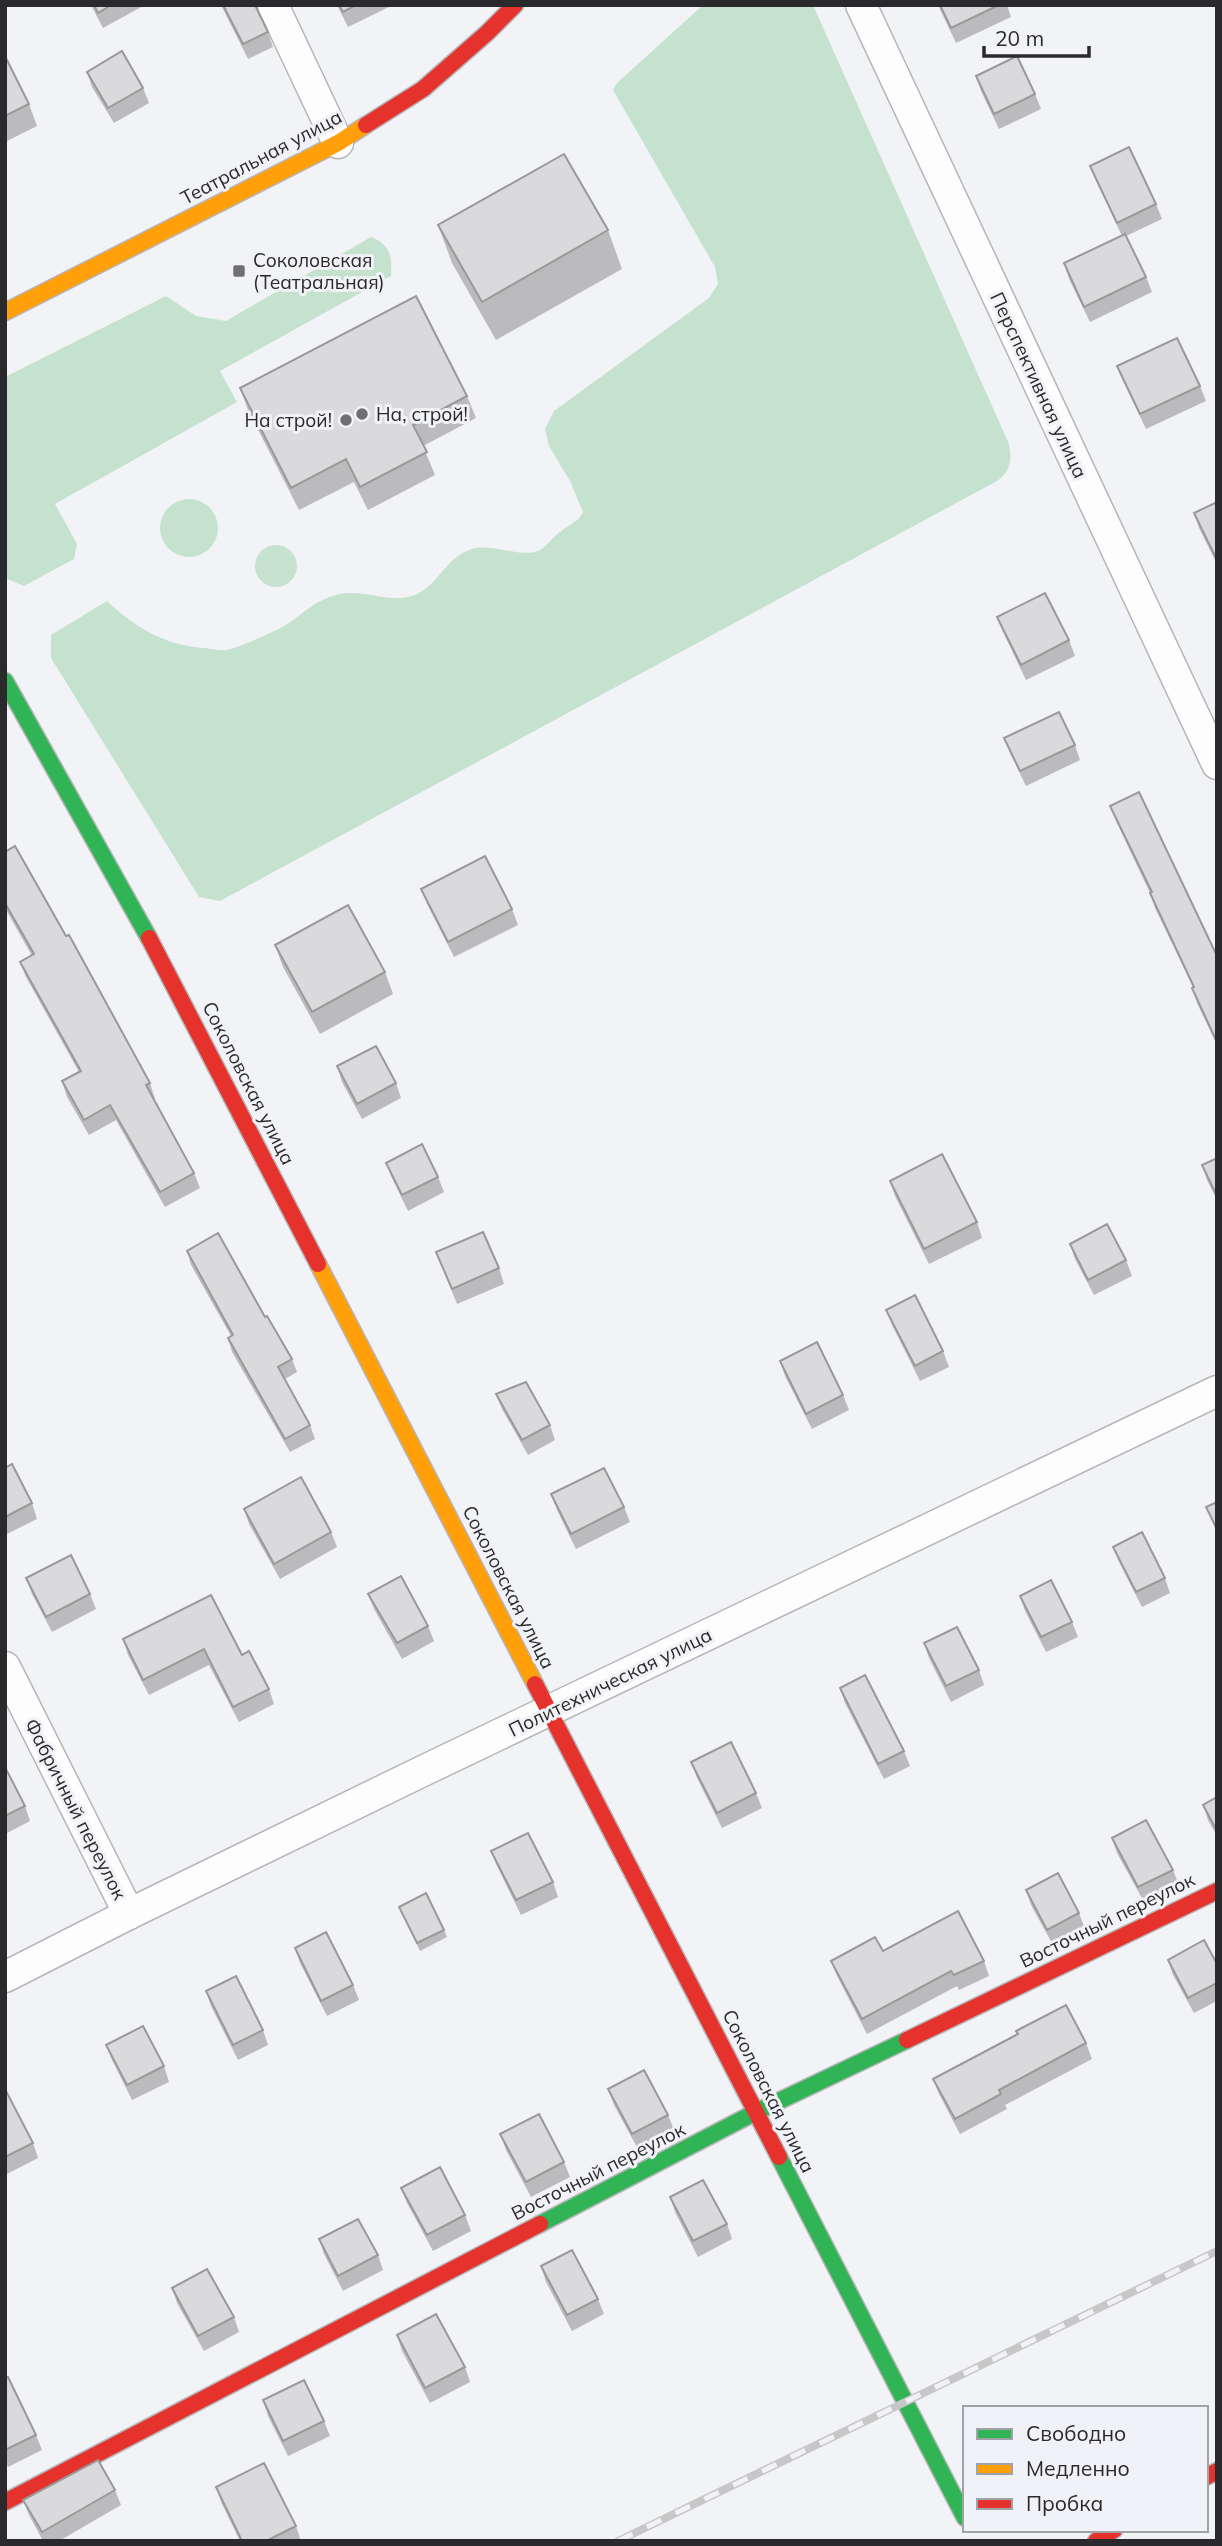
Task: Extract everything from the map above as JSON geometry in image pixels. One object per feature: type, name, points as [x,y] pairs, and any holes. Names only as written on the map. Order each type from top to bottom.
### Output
[{"type":"street","points":[[274,5],[338,143]]},
{"type":"street","name":"Театральная улица","points":[[5,312],[338,143],[423,89],[515,5]]},
{"type":"street","name":"Перспективная улица","points":[[861,5],[1217,764]]},
{"type":"street","name":"Соколовская улица","points":[[5,681],[164,964],[963,2514]]},
{"type":"street","name":"Политехническая улица","points":[[5,1977],[129,1913],[1217,1391]]},
{"type":"street","name":"Фабричный переулок","points":[[5,1667],[129,1913]]},
{"type":"street","name":"Восточный переулок","points":[[5,2501],[757,2112],[1217,1891]]},
{"type":"green space","points":[[703,5],[813,5],[1009,444],[1008,469],[997,481],[220,901],[199,897],[51,658],[51,635],[107,601],[140,627],[164,639],[191,647],[227,650],[281,628],[329,597],[357,593],[399,598],[419,593],[456,558],[472,549],[488,548],[525,553],[540,550],[579,519],[583,512],[570,481],[549,446],[545,429],[554,411],[709,298],[718,284],[715,267],[613,90],[617,83]]},
{"type":"green space","points":[[371,237],[383,244],[389,252],[391,276],[220,371],[237,402],[55,504],[77,544],[74,559],[24,586],[5,578],[5,377],[166,296],[196,316],[226,321]]},
{"type":"green space","points":[[189,499],[205,504],[213,512],[218,528],[213,544],[205,552],[189,557],[173,552],[165,544],[160,528],[165,512],[173,504]]},
{"type":"green space","points":[[276,545],[291,551],[297,566],[291,581],[276,587],[261,581],[255,566],[261,551]]},
{"type":"building","points":[[94,5],[111,5],[98,13]]},
{"type":"building","points":[[223,5],[255,5],[268,32],[243,44]]},
{"type":"building","points":[[339,5],[356,5],[343,12]]},
{"type":"building","points":[[940,5],[999,5],[951,28]]},
{"type":"building","points":[[122,51],[143,88],[108,108],[87,72]]},
{"type":"building","points":[[5,56],[29,104],[5,116]]},
{"type":"building","points":[[1017,56],[1035,94],[994,114],[976,76]]},
{"type":"building","points":[[1129,147],[1156,204],[1117,223],[1090,166]]},
{"type":"building","points":[[564,154],[608,230],[482,302],[438,225]]},
{"type":"building","points":[[1125,234],[1146,277],[1084,307],[1064,263]]},
{"type":"building","name":"На, строй!","points":[[416,296],[467,396],[413,425],[427,452],[360,487],[346,459],[291,488],[240,388]]},
{"type":"building","points":[[1177,338],[1200,386],[1140,414],[1117,366]]},
{"type":"building","points":[[1217,502],[1217,558],[1216,558],[1194,513]]},
{"type":"building","points":[[1045,593],[1069,640],[1021,665],[997,617]]},
{"type":"building","points":[[1059,712],[1075,745],[1020,771],[1004,738]]},
{"type":"building","points":[[1139,792],[1217,956],[1216,1040],[1150,893],[1152,892],[1110,806]]},
{"type":"building","points":[[15,846],[66,936],[69,935],[150,1083],[146,1085],[194,1173],[160,1192],[110,1105],[84,1120],[62,1081],[81,1071],[20,962],[34,954],[5,903],[5,852]]},
{"type":"building","points":[[485,856],[512,909],[448,942],[421,889]]},
{"type":"building","points":[[348,905],[385,972],[312,1012],[275,945]]},
{"type":"building","points":[[376,1046],[396,1083],[357,1104],[337,1066]]},
{"type":"building","points":[[422,1144],[438,1177],[402,1195],[386,1163]]},
{"type":"building","points":[[942,1154],[977,1222],[924,1249],[890,1181]]},
{"type":"building","points":[[1217,1158],[1217,1196],[1202,1165]]},
{"type":"building","points":[[1107,1224],[1126,1260],[1088,1280],[1070,1244]]},
{"type":"building","points":[[483,1232],[499,1268],[452,1289],[436,1252]]},
{"type":"building","points":[[218,1233],[292,1359],[278,1367],[310,1425],[285,1439],[228,1338],[233,1335],[187,1251]]},
{"type":"building","points":[[915,1295],[943,1351],[915,1366],[886,1310]]},
{"type":"building","points":[[817,1342],[843,1395],[806,1414],[780,1361]]},
{"type":"building","points":[[526,1382],[550,1425],[522,1440],[496,1394]]},
{"type":"building","points":[[12,1464],[32,1503],[5,1517],[5,1468]]},
{"type":"building","points":[[604,1468],[624,1507],[571,1534],[551,1494]]},
{"type":"building","points":[[301,1477],[331,1532],[274,1564],[244,1509]]},
{"type":"building","points":[[1217,1502],[1217,1529],[1206,1507]]},
{"type":"building","points":[[1142,1532],[1165,1578],[1136,1592],[1113,1547]]},
{"type":"building","points":[[71,1555],[90,1594],[46,1617],[26,1578]]},
{"type":"building","points":[[401,1576],[428,1626],[397,1643],[368,1594]]},
{"type":"building","points":[[1051,1580],[1072,1622],[1041,1637],[1020,1596]]},
{"type":"building","points":[[211,1595],[242,1655],[249,1651],[269,1689],[233,1707],[204,1649],[143,1680],[123,1639]]},
{"type":"building","points":[[957,1627],[979,1670],[946,1686],[924,1643]]},
{"type":"building","points":[[865,1675],[904,1751],[878,1764],[840,1688]]},
{"type":"building","points":[[731,1742],[756,1793],[717,1813],[691,1762]]},
{"type":"building","points":[[5,1767],[25,1806],[5,1816]]},
{"type":"building","points":[[1217,1797],[1217,1831],[1203,1805]]},
{"type":"building","points":[[1146,1820],[1173,1870],[1138,1887],[1112,1838]]},
{"type":"building","points":[[528,1833],[553,1882],[516,1900],[491,1851]]},
{"type":"building","points":[[1058,1873],[1079,1913],[1047,1930],[1026,1890]]},
{"type":"building","points":[[426,1893],[444,1930],[417,1943],[399,1907]]},
{"type":"building","points":[[958,1911],[984,1961],[954,1975],[951,1971],[862,2019],[831,1961],[875,1937],[883,1951]]},
{"type":"building","points":[[326,1932],[353,1985],[321,2001],[295,1948]]},
{"type":"building","points":[[1204,1940],[1217,1964],[1217,1983],[1188,1998],[1168,1960]]},
{"type":"building","points":[[236,1976],[263,2030],[233,2045],[206,1991]]},
{"type":"building","points":[[1066,2005],[1086,2043],[999,2090],[1001,2094],[955,2119],[933,2079]]},
{"type":"building","points":[[143,2026],[164,2066],[127,2085],[106,2045]]},
{"type":"building","points":[[644,2070],[668,2115],[632,2134],[608,2089]]},
{"type":"building","points":[[5,2089],[33,2143],[5,2157]]},
{"type":"building","points":[[539,2114],[564,2162],[526,2182],[500,2134]]},
{"type":"building","points":[[440,2167],[465,2215],[427,2235],[401,2188]]},
{"type":"building","points":[[703,2180],[727,2224],[693,2241],[670,2197]]},
{"type":"building","points":[[358,2219],[378,2255],[338,2276],[319,2239]]},
{"type":"building","points":[[572,2250],[598,2299],[567,2315],[541,2266]]},
{"type":"building","points":[[207,2269],[234,2317],[198,2336],[172,2288]]},
{"type":"building","points":[[436,2314],[465,2367],[425,2388],[397,2335]]},
{"type":"building","points":[[8,2377],[36,2435],[5,2450],[5,2378]]},
{"type":"building","points":[[304,2380],[324,2421],[283,2441],[263,2400]]},
{"type":"building","points":[[98,2460],[115,2490],[42,2532],[23,2500]]},
{"type":"building","points":[[264,2463],[296,2526],[266,2541],[242,2541],[216,2487]]},
{"type":"railway","points":[[618,2541],[1217,2251]]},
{"type":"traffic: fast","points":[[5,681],[149,938]]},
{"type":"traffic: fast","points":[[540,2224],[756,2112],[907,2040]]},
{"type":"traffic: fast","points":[[779,2157],[963,2514]]},
{"type":"traffic: slow","points":[[5,312],[338,143],[366,125]]},
{"type":"traffic: slow","points":[[318,1264],[535,1684]]},
{"type":"traffic: jam","points":[[366,125],[423,89],[515,5]]},
{"type":"traffic: jam","points":[[149,938],[318,1264]]},
{"type":"traffic: jam","points":[[535,1684],[779,2157]]},
{"type":"traffic: jam","points":[[907,2040],[1217,1891]]},
{"type":"traffic: jam","points":[[5,2502],[540,2224]]},
{"type":"traffic: jam","points":[[1208,2476],[1217,2471]]},
{"type":"traffic: jam","points":[[1096,2541],[1111,2532]]},
{"type":"place","name":"Соколовская (Театральная)","points":[[239,271]]},
{"type":"place","name":"На, строй!","points":[[362,414]]},
{"type":"place","name":"На строй!","points":[[346,420]]}]
